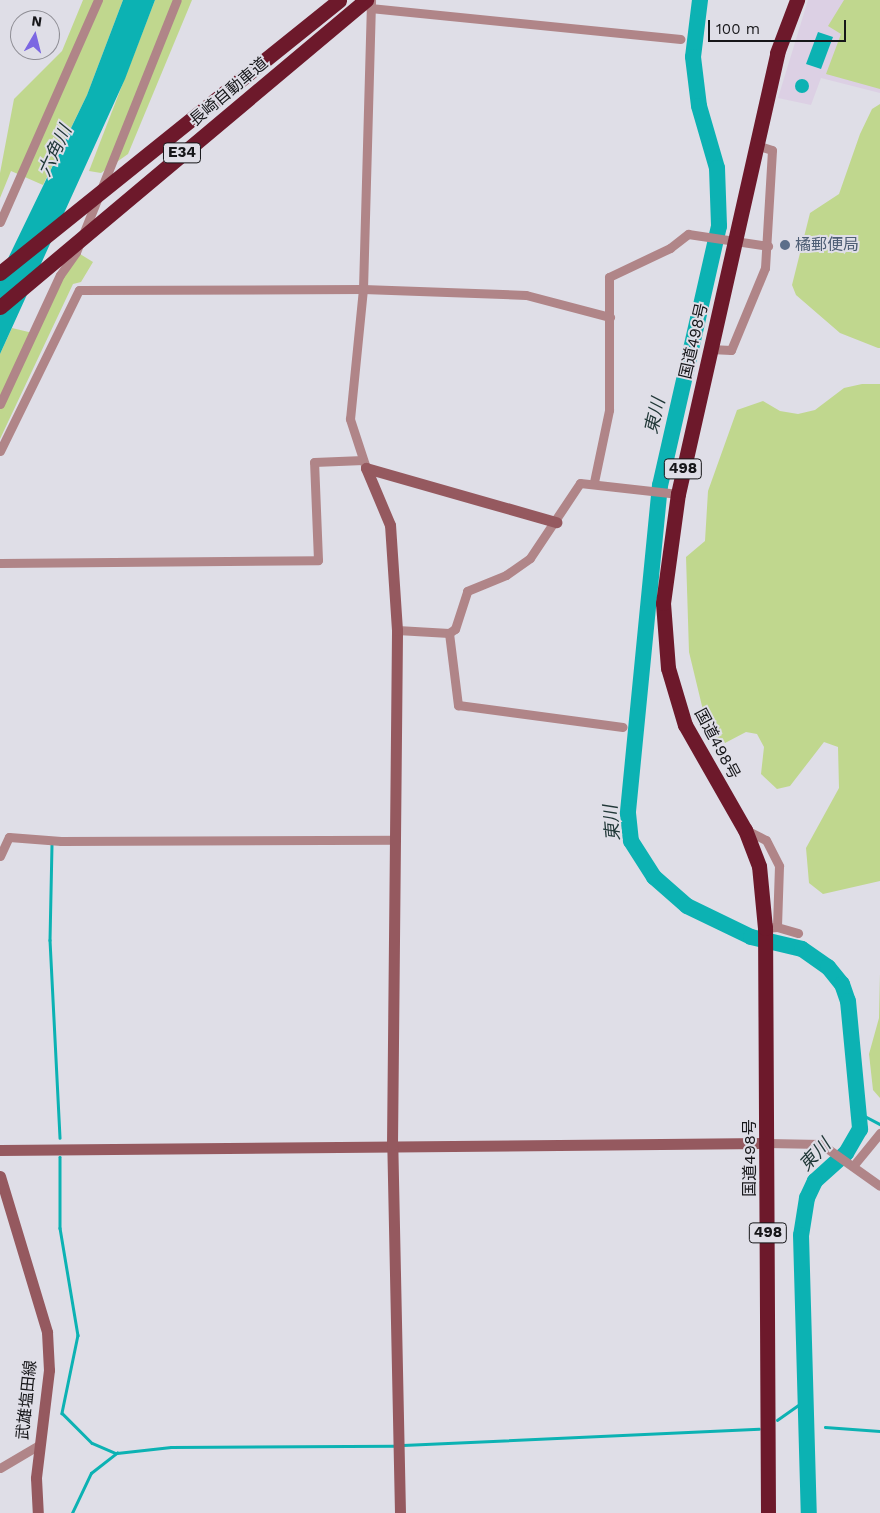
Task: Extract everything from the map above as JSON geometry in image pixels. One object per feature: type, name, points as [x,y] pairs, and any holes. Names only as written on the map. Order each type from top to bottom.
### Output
[{"type":"highway","name":"長崎自動車道","points":[[0,273],[338,0]]},
{"type":"highway","name":"国道498号","points":[[768,1513],[765,954],[771,928],[759,866],[745,830],[684,725],[668,668],[664,593],[674,494],[710,349],[730,240],[756,145],[777,53],[797,0]]},
{"type":"highway","name":"長崎自動車道","points":[[0,308],[369,3]]},
{"type":"street","points":[[0,222],[98,0]]},
{"type":"street","points":[[0,404],[60,275],[76,252],[177,0]]},
{"type":"street","points":[[400,1513],[392,1146],[397,630],[390,525],[365,464],[350,419],[363,289],[369,3],[680,39]]},
{"type":"street","points":[[710,349],[731,350],[760,285],[768,246],[772,150],[756,145]]},
{"type":"street","points":[[594,482],[609,410],[609,284],[614,272],[646,261],[688,234],[703,234],[768,246]]},
{"type":"street","points":[[0,451],[79,290],[363,289],[526,295],[610,317]]},
{"type":"street","points":[[0,563],[318,560],[314,462],[365,464],[556,522]]},
{"type":"street","points":[[397,630],[449,633],[455,630],[466,590],[506,575],[530,558],[556,522],[574,489],[580,483],[594,482],[674,494]]},
{"type":"street","points":[[449,633],[458,705],[623,728]]},
{"type":"street","points":[[745,830],[766,840],[779,866],[771,928],[798,934]]},
{"type":"street","points":[[0,856],[9,836],[61,841],[396,840]]},
{"type":"street","points":[[851,1165],[879,1135]]},
{"type":"street","points":[[0,1150],[767,1144],[806,1141],[831,1150],[880,1186]]},
{"type":"street","name":"武雄塩田線","points":[[0,1176],[47,1332],[49,1370],[39,1445],[38,1513]]},
{"type":"street","points":[[0,1468],[39,1445]]},
{"type":"shaded area","points":[[808,0],[880,0],[880,93],[821,78],[811,105],[778,98]]},
{"type":"green space","points":[[83,0],[123,0],[87,95],[43,185],[11,171],[0,198],[0,173],[14,99],[53,60],[60,60],[60,53]]},
{"type":"green space","points":[[155,0],[192,0],[128,154],[101,173],[89,171]]},
{"type":"green space","points":[[844,0],[880,0],[880,89],[826,74],[841,34],[828,26]]},
{"type":"green space","points":[[880,104],[880,348],[878,348],[840,333],[796,295],[792,285],[810,213],[839,194],[860,134],[872,109]]},
{"type":"green space","points":[[80,254],[93,262],[81,282],[73,284],[0,439],[0,354],[12,328],[37,334],[63,277]]},
{"type":"green space","points":[[862,384],[880,384],[880,881],[823,894],[809,883],[806,848],[839,788],[838,747],[824,742],[790,786],[777,789],[761,774],[764,747],[757,734],[746,732],[725,743],[708,731],[689,652],[686,557],[705,541],[708,491],[737,410],[763,401],[780,411],[798,414],[815,410],[844,388]]},
{"type":"green space","points":[[880,973],[880,1098],[873,1090],[869,1054],[879,1018]]},
{"type":"water","points":[[123,0],[155,0],[125,79],[0,354],[0,275],[87,95]]},
{"type":"water","points":[[818,32],[833,37],[821,69],[806,64]]},
{"type":"water","points":[[799,79],[805,79],[809,86],[805,93],[799,93],[795,89],[795,83]]},
{"type":"waterway","name":"東川","points":[[700,0],[693,57],[699,106],[717,168],[719,226],[660,485],[628,813],[631,841],[654,877],[687,906],[751,937],[802,949],[828,967],[842,984],[848,1001],[860,1129],[846,1153],[815,1181],[807,1198],[801,1235],[809,1513]]},
{"type":"waterway","points":[[52,845],[50,940],[60,1138]]},
{"type":"waterway","points":[[859,1113],[880,1124]]},
{"type":"waterway","points":[[60,1157],[60,1228],[78,1335],[62,1413],[92,1443],[116,1453]]},
{"type":"waterway","points":[[777,1420],[806,1400]]},
{"type":"waterway","points":[[825,1427],[880,1431]]},
{"type":"waterway","points":[[403,1445],[759,1429]]},
{"type":"waterway","points":[[72,1513],[91,1473],[117,1453],[171,1447],[395,1446]]},
{"type":"place","name":"橘郵便局","points":[[785,245]]},
{"type":"water label","name":"六角川","points":[[55,151]]}]
